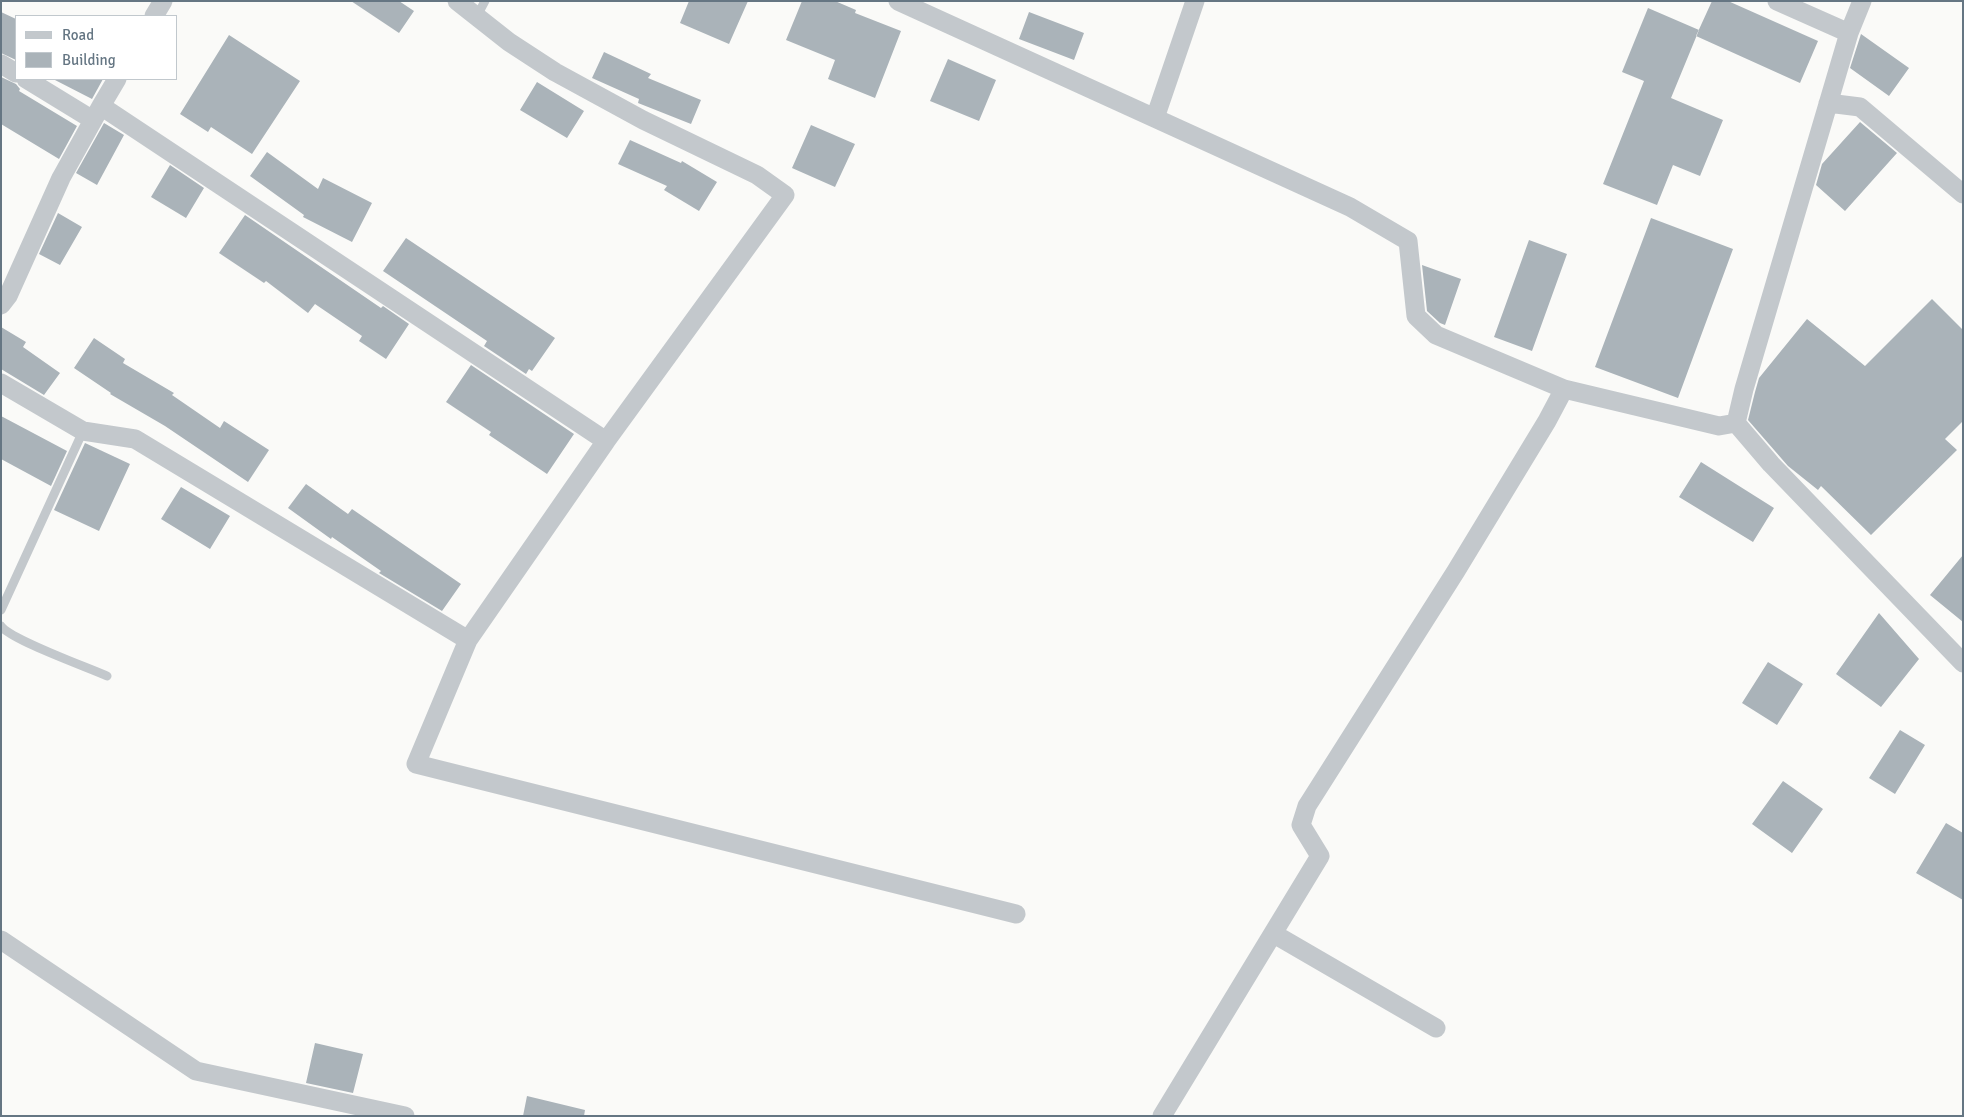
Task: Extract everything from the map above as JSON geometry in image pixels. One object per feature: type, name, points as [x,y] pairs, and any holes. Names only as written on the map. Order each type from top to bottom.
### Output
[{"type":"street","points":[[155,15],[163,1]]},
{"type":"street","points":[[457,1],[481,8],[509,42],[556,72],[643,120],[756,176],[785,195],[606,441],[468,640],[416,764],[1016,914]]},
{"type":"street","points":[[898,1],[1350,207],[1408,241],[1416,316],[1436,335],[1564,388],[1719,426],[1736,423]]},
{"type":"street","points":[[1155,118],[1195,1]]},
{"type":"street","points":[[1776,1],[1849,33]]},
{"type":"street","points":[[1736,423],[1744,389],[1828,103],[1849,33],[1862,1]]},
{"type":"street","points":[[1,64],[15,72]]},
{"type":"street","points":[[28,80],[97,113],[606,441]]},
{"type":"street","points":[[1,305],[8,296],[61,178],[116,80]]},
{"type":"street","points":[[1828,103],[1860,107],[1963,194]]},
{"type":"street","points":[[1,383],[83,431],[135,439],[468,640]]},
{"type":"street","points":[[1162,1116],[1320,856],[1301,825],[1307,806],[1461,563],[1547,421],[1564,388]]},
{"type":"street","points":[[1736,423],[1771,464],[1963,663]]},
{"type":"street","points":[[1274,934],[1436,1028]]},
{"type":"street","points":[[1,940],[196,1071],[405,1116]]},
{"type":"lane","points":[[1,610],[83,431]]},
{"type":"lane","points":[[1,626],[5,631],[22,640],[107,676]]},
{"type":"building","points":[[351,1],[399,1],[414,11],[399,33]]},
{"type":"building","points":[[689,1],[748,1],[729,44],[680,23]]},
{"type":"building","points":[[802,1],[835,1],[856,10],[855,13],[901,31],[875,98],[828,79],[835,60],[786,40]]},
{"type":"building","points":[[1712,1],[1728,1],[1818,41],[1800,83],[1696,36]]},
{"type":"building","points":[[1648,8],[1699,30],[1671,98],[1723,120],[1700,176],[1673,165],[1657,205],[1603,184],[1644,81],[1622,72]]},
{"type":"building","points":[[1,12],[15,19],[15,60],[1,53]]},
{"type":"building","points":[[1029,12],[1084,33],[1074,60],[1019,39]]},
{"type":"building","points":[[1861,34],[1909,68],[1889,96],[1850,68]]},
{"type":"building","points":[[229,35],[300,81],[252,154],[211,127],[208,132],[180,114]]},
{"type":"building","points":[[604,52],[651,74],[648,78],[701,100],[691,124],[638,103],[639,99],[592,78]]},
{"type":"building","points":[[948,59],[996,80],[979,121],[930,101]]},
{"type":"building","points":[[1,77],[16,84],[20,89],[19,91],[77,126],[59,159],[1,124]]},
{"type":"building","points":[[55,80],[102,80],[92,99]]},
{"type":"building","points":[[537,82],[584,111],[567,138],[520,110]]},
{"type":"building","points":[[1860,122],[1897,153],[1845,211],[1816,185],[1822,164]]},
{"type":"building","points":[[104,123],[124,135],[97,185],[76,173]]},
{"type":"building","points":[[811,125],[855,144],[835,187],[792,168]]},
{"type":"building","points":[[630,140],[681,163],[682,161],[717,182],[699,211],[664,190],[667,186],[618,164]]},
{"type":"building","points":[[267,152],[318,189],[323,178],[372,203],[352,242],[303,217],[304,215],[250,176]]},
{"type":"building","points":[[170,165],[204,188],[186,218],[151,197]]},
{"type":"building","points":[[58,213],[82,227],[60,265],[39,254]]},
{"type":"building","points":[[245,215],[381,308],[383,306],[409,324],[386,359],[359,341],[362,336],[315,304],[308,313],[266,281],[264,283],[219,253]]},
{"type":"building","points":[[1651,218],[1733,249],[1678,398],[1595,367]]},
{"type":"building","points":[[406,238],[555,338],[532,371],[529,369],[526,374],[484,346],[487,341],[383,271]]},
{"type":"building","points":[[1529,240],[1567,254],[1532,351],[1494,337]]},
{"type":"building","points":[[1422,265],[1461,279],[1445,325],[1427,311]]},
{"type":"building","points":[[1932,299],[1963,330],[1963,421],[1945,439],[1957,450],[1871,535],[1821,486],[1818,490],[1788,466],[1748,420],[1755,392],[1759,378],[1807,319],[1865,366]]},
{"type":"building","points":[[1,327],[26,342],[23,347],[60,373],[44,395],[1,369]]},
{"type":"building","points":[[94,338],[125,359],[123,363],[174,393],[172,395],[220,428],[224,421],[269,450],[248,482],[165,426],[110,394],[74,368]]},
{"type":"building","points":[[471,365],[574,434],[547,474],[489,435],[491,432],[446,402]]},
{"type":"building","points":[[1,416],[67,451],[51,486],[1,459]]},
{"type":"building","points":[[85,443],[130,464],[99,531],[54,510]]},
{"type":"building","points":[[1701,462],[1774,508],[1753,542],[1679,497]]},
{"type":"building","points":[[306,484],[348,514],[352,509],[461,584],[442,611],[379,573],[381,571],[332,537],[331,539],[288,508]]},
{"type":"building","points":[[181,487],[230,516],[210,549],[161,519]]},
{"type":"building","points":[[1963,555],[1963,622],[1930,595]]},
{"type":"building","points":[[1879,613],[1919,659],[1881,707],[1836,674]]},
{"type":"building","points":[[1768,662],[1803,684],[1777,725],[1742,703]]},
{"type":"building","points":[[1900,730],[1925,745],[1895,794],[1869,778]]},
{"type":"building","points":[[1783,781],[1823,809],[1792,853],[1752,824]]},
{"type":"building","points":[[1946,823],[1963,833],[1963,900],[1916,873]]},
{"type":"building","points":[[315,1043],[363,1054],[353,1093],[306,1083]]},
{"type":"building","points":[[527,1096],[585,1110],[584,1116],[523,1116]]}]
